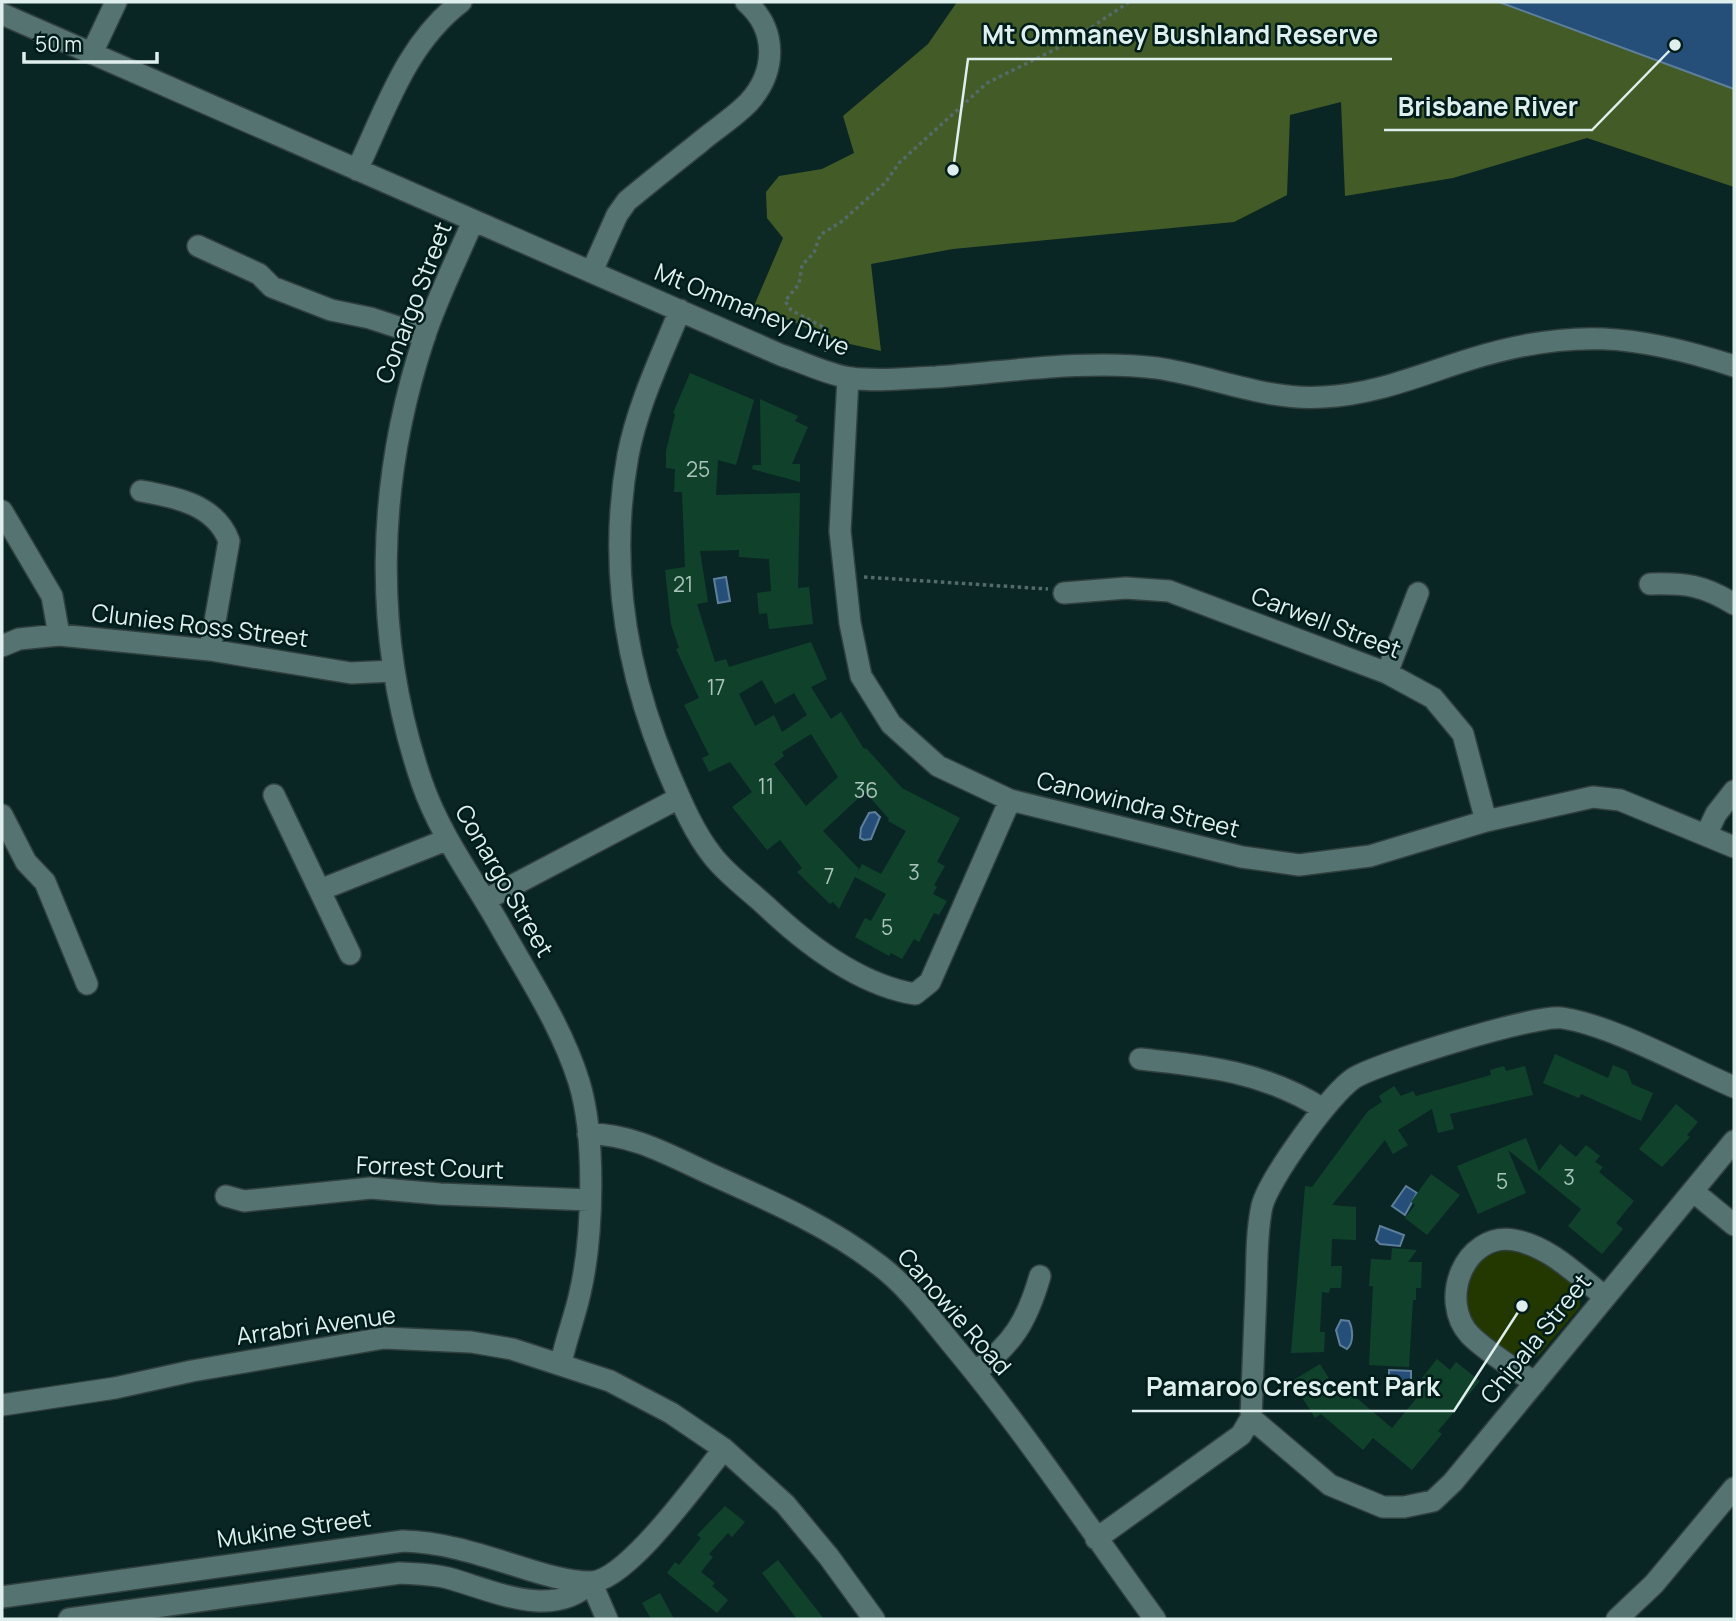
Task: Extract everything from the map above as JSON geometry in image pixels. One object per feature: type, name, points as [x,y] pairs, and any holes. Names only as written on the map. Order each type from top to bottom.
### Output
[{"type":"street","points":[[92,53],[116,2]]},
{"type":"street","points":[[357,170],[404,67],[430,30],[461,2]]},
{"type":"street","points":[[592,271],[627,201],[750,101],[765,77],[771,56],[769,33],[757,11],[746,2]]},
{"type":"street","name":"Mt Ommaney Drive","points":[[2,14],[781,355],[848,378],[908,378],[1118,366],[1158,368],[1262,393],[1323,397],[1387,387],[1509,347],[1549,339],[1592,337],[1675,346],[1734,366]]},
{"type":"street","name":"Conargo Street","points":[[473,221],[425,336],[401,416],[386,519],[386,603],[393,671],[423,785],[446,839],[485,900],[544,1003],[579,1083],[588,1134],[590,1200],[580,1291],[561,1363]]},
{"type":"street","points":[[198,246],[260,274],[272,287],[331,310],[370,317],[425,336]]},
{"type":"street","points":[[680,310],[645,394],[628,453],[620,510],[619,573],[625,633],[638,692],[679,798],[712,856],[783,922],[826,953],[888,989],[915,993],[930,982],[1010,800]]},
{"type":"street","name":"Canowindra Street","points":[[848,378],[839,531],[861,676],[891,724],[938,766],[1010,800],[1242,858],[1299,865],[1370,856],[1486,821],[1593,797],[1620,800],[1734,847]]},
{"type":"street","points":[[141,491],[179,498],[213,514],[222,524],[229,541],[210,650]]},
{"type":"street","points":[[2,511],[52,596],[58,635]]},
{"type":"street","points":[[1650,584],[1685,583],[1713,591],[1734,604]]},
{"type":"street","name":"Carwell Street","points":[[1064,593],[1126,588],[1169,591],[1387,673],[1433,698],[1463,734],[1486,821]]},
{"type":"street","points":[[1387,673],[1418,593]]},
{"type":"street","name":"Clunies Ross Street","points":[[2,646],[19,639],[58,635],[210,650],[351,673],[393,671]]},
{"type":"street","points":[[1706,835],[1716,814],[1734,791]]},
{"type":"street","points":[[274,795],[350,954]]},
{"type":"street","points":[[485,900],[679,798]]},
{"type":"street","points":[[2,815],[26,862],[45,882],[87,984]]},
{"type":"street","points":[[320,890],[446,839]]},
{"type":"street","points":[[1096,1539],[1241,1435],[1251,1418],[1258,1237],[1263,1204],[1274,1180],[1323,1110],[1353,1079],[1394,1061],[1520,1025],[1561,1017],[1607,1031],[1734,1087]]},
{"type":"street","points":[[1140,1059],[1252,1075],[1293,1090],[1323,1110]]},
{"type":"street","name":"Canowie Road","points":[[588,1134],[609,1134],[640,1143],[779,1205],[837,1236],[881,1266],[914,1300],[975,1372],[1155,1619]]},
{"type":"street","name":"Chipala Street","points":[[1251,1418],[1330,1485],[1383,1507],[1404,1507],[1433,1501],[1454,1482],[1604,1296],[1694,1192],[1734,1141]]},
{"type":"street","name":"Forrest Court","points":[[226,1196],[244,1201],[371,1188],[509,1198],[590,1200]]},
{"type":"street","points":[[1694,1192],[1734,1225]]},
{"type":"street","points":[[1535,1383],[1469,1334],[1455,1299],[1457,1280],[1467,1261],[1491,1242],[1510,1240],[1531,1244],[1550,1254],[1604,1296]]},
{"type":"street","points":[[975,1372],[1001,1353],[1022,1327],[1040,1276]]},
{"type":"street","name":"Arrabri Avenue","points":[[2,1405],[115,1388],[192,1371],[384,1338],[471,1342],[561,1363],[610,1381],[671,1413],[724,1449],[785,1504],[829,1557],[874,1619]]},
{"type":"street","points":[[69,1619],[400,1573],[445,1577],[528,1602],[566,1598],[582,1591],[591,1582],[614,1572],[638,1553],[724,1449]]},
{"type":"street","points":[[1617,1619],[1654,1584],[1732,1495]]},
{"type":"street","name":"Mukine Street","points":[[2,1597],[403,1541],[442,1545],[542,1573],[591,1582]]},
{"type":"street","points":[[591,1582],[607,1619]]},
{"type":"path","points":[[826,352],[829,341],[827,329],[791,310],[785,301],[799,284],[802,265],[814,253],[820,235],[841,222],[885,183],[899,163],[987,83],[1068,43],[1129,2]]},
{"type":"path","points":[[845,577],[1035,587],[1064,593]]},
{"type":"green space","points":[[957,2],[1499,2],[1734,89],[1734,187],[1587,138],[1453,178],[1345,196],[1341,102],[1290,115],[1287,195],[1234,222],[953,249],[871,264],[881,351],[841,342],[754,306],[783,238],[767,218],[766,192],[779,176],[822,169],[854,153],[843,116],[928,44]]},
{"type":"green space","points":[[1493,1248],[1518,1251],[1540,1260],[1580,1288],[1580,1307],[1539,1355],[1526,1362],[1509,1353],[1482,1332],[1465,1307],[1464,1293],[1469,1269]]},
{"type":"water","points":[[1499,2],[1734,2],[1734,89]]},
{"type":"water","points":[[726,577],[730,601],[718,603],[714,579]]},
{"type":"water","points":[[875,812],[880,817],[871,839],[864,840],[860,838],[861,828],[869,813]]},
{"type":"water","points":[[1406,1186],[1417,1193],[1405,1215],[1392,1206]]},
{"type":"water","points":[[1380,1226],[1404,1235],[1400,1246],[1380,1244],[1376,1240]]},
{"type":"water","points":[[1341,1320],[1349,1321],[1351,1328],[1352,1340],[1347,1349],[1340,1345],[1336,1330]]},
{"type":"water","points":[[1389,1370],[1411,1371],[1411,1381],[1400,1388],[1389,1378]]},
{"type":"building","points":[[690,373],[754,400],[736,465],[718,460],[716,495],[800,493],[798,588],[809,587],[813,624],[769,629],[767,613],[759,614],[757,593],[771,591],[769,559],[739,557],[739,550],[700,551],[708,602],[697,604],[715,662],[726,659],[729,667],[811,642],[827,679],[811,687],[831,719],[841,712],[864,749],[866,748],[902,788],[960,818],[937,862],[945,866],[934,885],[937,887],[933,894],[947,901],[939,915],[934,913],[919,942],[914,939],[902,959],[891,953],[889,956],[855,937],[865,918],[871,921],[886,894],[855,877],[839,909],[833,902],[830,904],[797,872],[802,868],[780,840],[767,850],[732,807],[752,792],[730,762],[709,772],[702,758],[709,755],[684,705],[699,698],[676,649],[679,648],[671,624],[665,570],[685,567],[682,492],[674,492],[675,469],[666,468],[666,451],[675,414],[673,413]],"holes":[[[762,680],[775,704],[794,693],[807,715],[782,732],[774,715],[755,726],[739,694]],[[811,734],[838,777],[806,806],[774,764],[784,756],[782,752]],[[865,792],[888,821],[906,831],[881,874],[862,864],[856,876],[859,869],[823,831]]]},
{"type":"building","points":[[760,399],[798,416],[795,421],[808,427],[792,464],[800,464],[800,482],[752,469],[753,465],[761,465]]},
{"type":"building","points":[[1555,1054],[1608,1078],[1613,1065],[1627,1071],[1632,1084],[1653,1093],[1641,1121],[1581,1094],[1579,1098],[1543,1083]]},
{"type":"building","points":[[1504,1066],[1506,1071],[1525,1066],[1533,1095],[1450,1114],[1454,1129],[1438,1133],[1432,1109],[1398,1130],[1408,1145],[1393,1154],[1385,1140],[1332,1205],[1356,1207],[1356,1240],[1332,1239],[1331,1266],[1342,1266],[1341,1288],[1330,1288],[1329,1293],[1322,1292],[1320,1332],[1325,1332],[1324,1352],[1291,1353],[1305,1186],[1312,1187],[1368,1111],[1382,1102],[1379,1096],[1394,1086],[1401,1096],[1413,1091],[1416,1096],[1491,1075],[1490,1070]]},
{"type":"building","points":[[1676,1104],[1698,1122],[1687,1135],[1690,1137],[1662,1167],[1639,1149]]},
{"type":"building","points":[[1526,1138],[1539,1171],[1560,1144],[1576,1157],[1586,1145],[1600,1156],[1595,1162],[1603,1167],[1599,1172],[1634,1201],[1616,1223],[1623,1229],[1602,1254],[1568,1226],[1581,1209],[1508,1150],[1526,1193],[1478,1214],[1457,1166]]},
{"type":"building","points":[[1431,1174],[1460,1195],[1427,1235],[1405,1218],[1415,1205],[1411,1202]]},
{"type":"building","points":[[1392,1248],[1417,1250],[1408,1262],[1422,1262],[1421,1288],[1416,1288],[1416,1300],[1413,1300],[1409,1367],[1369,1365],[1373,1286],[1369,1286],[1371,1259],[1391,1260]]},
{"type":"building","points":[[1437,1359],[1450,1370],[1456,1362],[1480,1381],[1438,1431],[1442,1434],[1412,1470],[1373,1438],[1363,1450],[1321,1414],[1315,1418],[1292,1381],[1320,1364],[1335,1388],[1340,1384],[1392,1428],[1420,1394],[1414,1388]]},
{"type":"building","points":[[725,1506],[745,1522],[732,1537],[728,1533],[709,1554],[713,1557],[701,1572],[715,1583],[712,1586],[728,1600],[717,1613],[667,1573],[675,1562],[679,1565],[701,1538],[697,1535]]},
{"type":"building","points":[[778,1560],[824,1619],[797,1619],[762,1573]]},
{"type":"building","points":[[660,1593],[674,1619],[651,1619],[642,1603]]},
{"type":"place","name":"Brisbane River","points":[[1675,45]]},
{"type":"place","name":"Mt Ommaney Bushland Reserve","points":[[953,170]]},
{"type":"place","name":"Pamaroo Crescent Park","points":[[1522,1306]]}]
